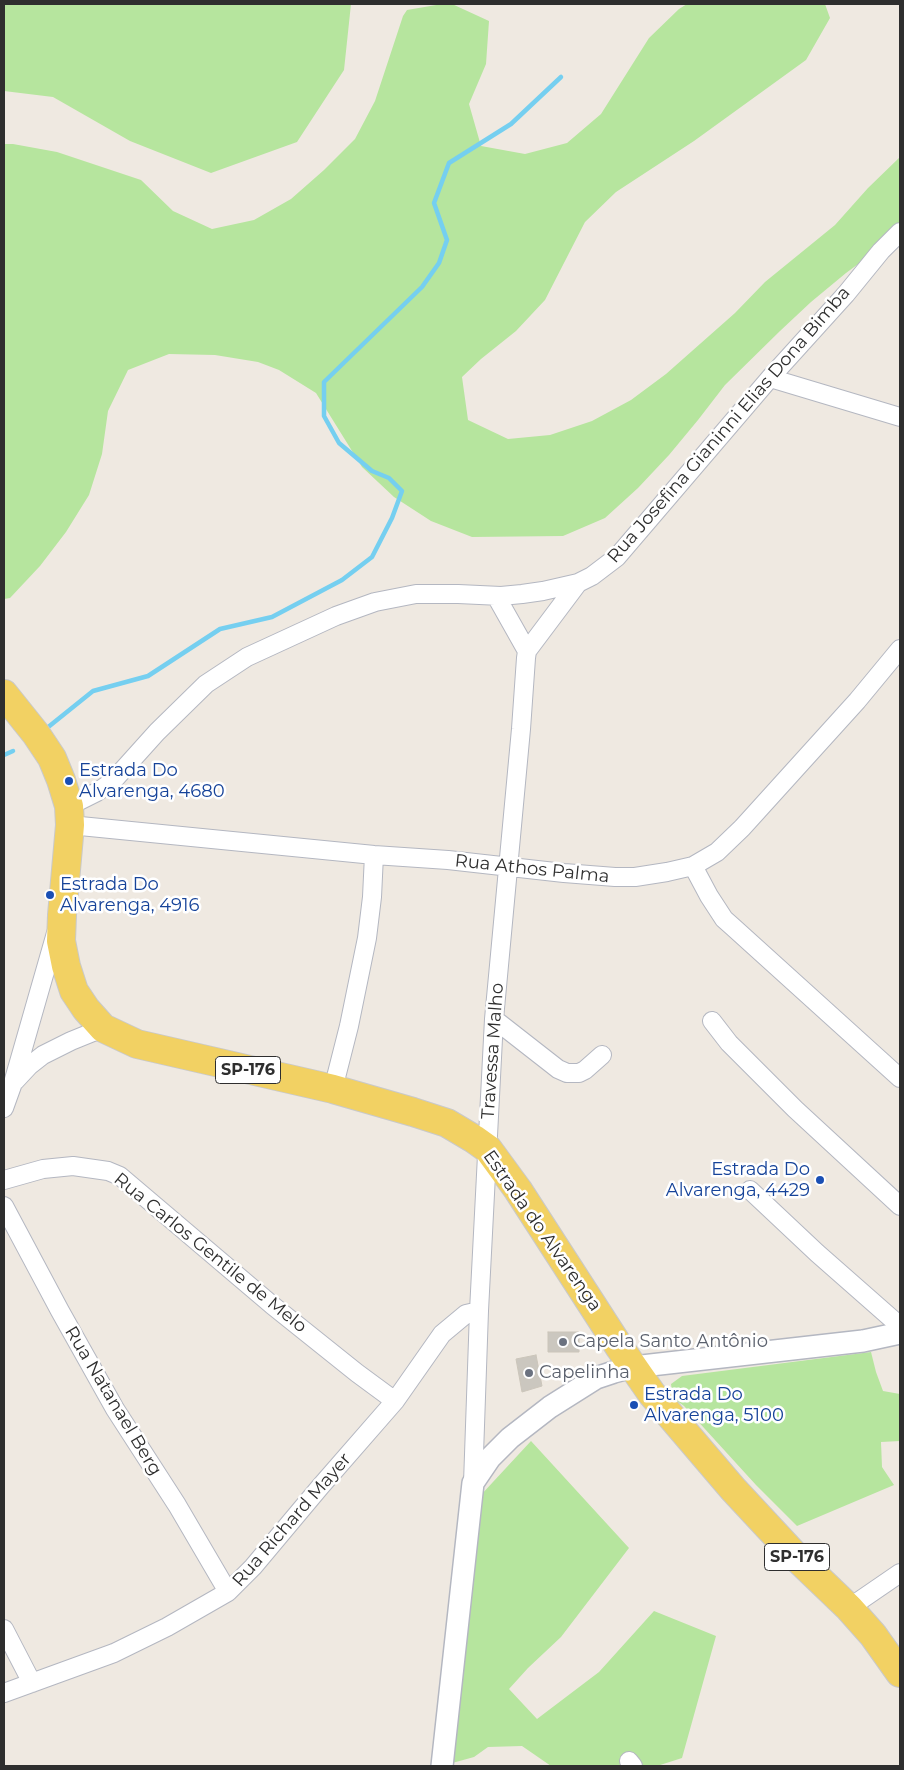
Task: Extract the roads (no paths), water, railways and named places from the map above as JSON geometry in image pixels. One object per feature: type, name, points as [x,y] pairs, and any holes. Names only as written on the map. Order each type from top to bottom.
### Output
[{"type":"main road","name":"Estrada do Alvarenga","points":[[4,694],[36,734],[52,758],[61,780],[69,815],[61,940],[74,992],[103,1028],[137,1044],[333,1089],[413,1112],[447,1123],[488,1149],[518,1190],[652,1394],[733,1489],[800,1561],[849,1608],[873,1635],[900,1673]]},
{"type":"street","name":"Rua Josefina Gianinni Elias Dona Bimba","points":[[69,815],[112,782],[157,732],[206,684],[247,657],[328,620],[375,602],[416,594],[496,596],[543,591],[578,583],[592,576],[617,557],[770,378],[846,294],[881,251],[900,232]]},
{"type":"street","points":[[770,378],[900,417]]},
{"type":"street","points":[[496,596],[527,650],[578,583]]},
{"type":"street","name":"Rua Athos Palma","points":[[69,815],[374,855],[448,860],[508,868],[615,877],[636,877],[666,872],[693,866],[717,852],[742,828],[858,701],[900,649]]},
{"type":"street","name":"Travessa Malho","points":[[473,1483],[479,1311],[494,1019],[527,650]]},
{"type":"street","points":[[333,1089],[349,1026],[367,938],[372,897],[374,855]]},
{"type":"street","points":[[693,866],[724,919],[900,1078]]},
{"type":"street","points":[[4,1108],[62,915]]},
{"type":"street","points":[[494,1019],[558,1069],[567,1073],[579,1073],[602,1054]]},
{"type":"street","points":[[712,1021],[729,1043],[795,1109],[900,1206]]},
{"type":"street","points":[[13,1083],[29,1066],[43,1055],[103,1028]]},
{"type":"street","name":"Rua Carlos Gentile de Melo","points":[[4,1180],[43,1169],[73,1166],[108,1170],[120,1176],[272,1305],[395,1401]]},
{"type":"street","points":[[750,1190],[817,1253],[900,1326]]},
{"type":"street","name":"Rua Natanael Berg","points":[[4,1206],[115,1409],[177,1506],[228,1592]]},
{"type":"street","name":"Rua Richard Mayer","points":[[4,1693],[114,1653],[167,1627],[228,1592],[253,1567],[395,1401],[442,1334],[466,1314],[479,1311]]},
{"type":"street","points":[[442,1766],[473,1483],[490,1458],[510,1438],[550,1407],[596,1378],[633,1367],[863,1341],[900,1333]]},
{"type":"street","points":[[849,1608],[900,1574]]},
{"type":"street","points":[[4,1629],[32,1682]]},
{"type":"waterway","points":[[47,728],[93,691],[148,676],[220,629],[272,617],[342,580],[372,557],[392,518],[402,491],[389,478],[372,471],[339,443],[324,416],[324,382],[422,287],[439,263],[447,240],[434,203],[449,163],[511,124],[561,77]]},
{"type":"waterway","points":[[4,755],[13,751]]},
{"type":"place","name":"Estrada Do Alvarenga, 4680","points":[[69,781]]},
{"type":"place","name":"Estrada Do Alvarenga, 4916","points":[[50,895]]},
{"type":"place","name":"Estrada Do Alvarenga, 4429","points":[[820,1180]]},
{"type":"place","name":"Capela Santo Antônio","points":[[563,1342]]},
{"type":"place","name":"Capelinha","points":[[529,1373]]},
{"type":"place","name":"Estrada Do Alvarenga, 5100","points":[[634,1405]]}]
